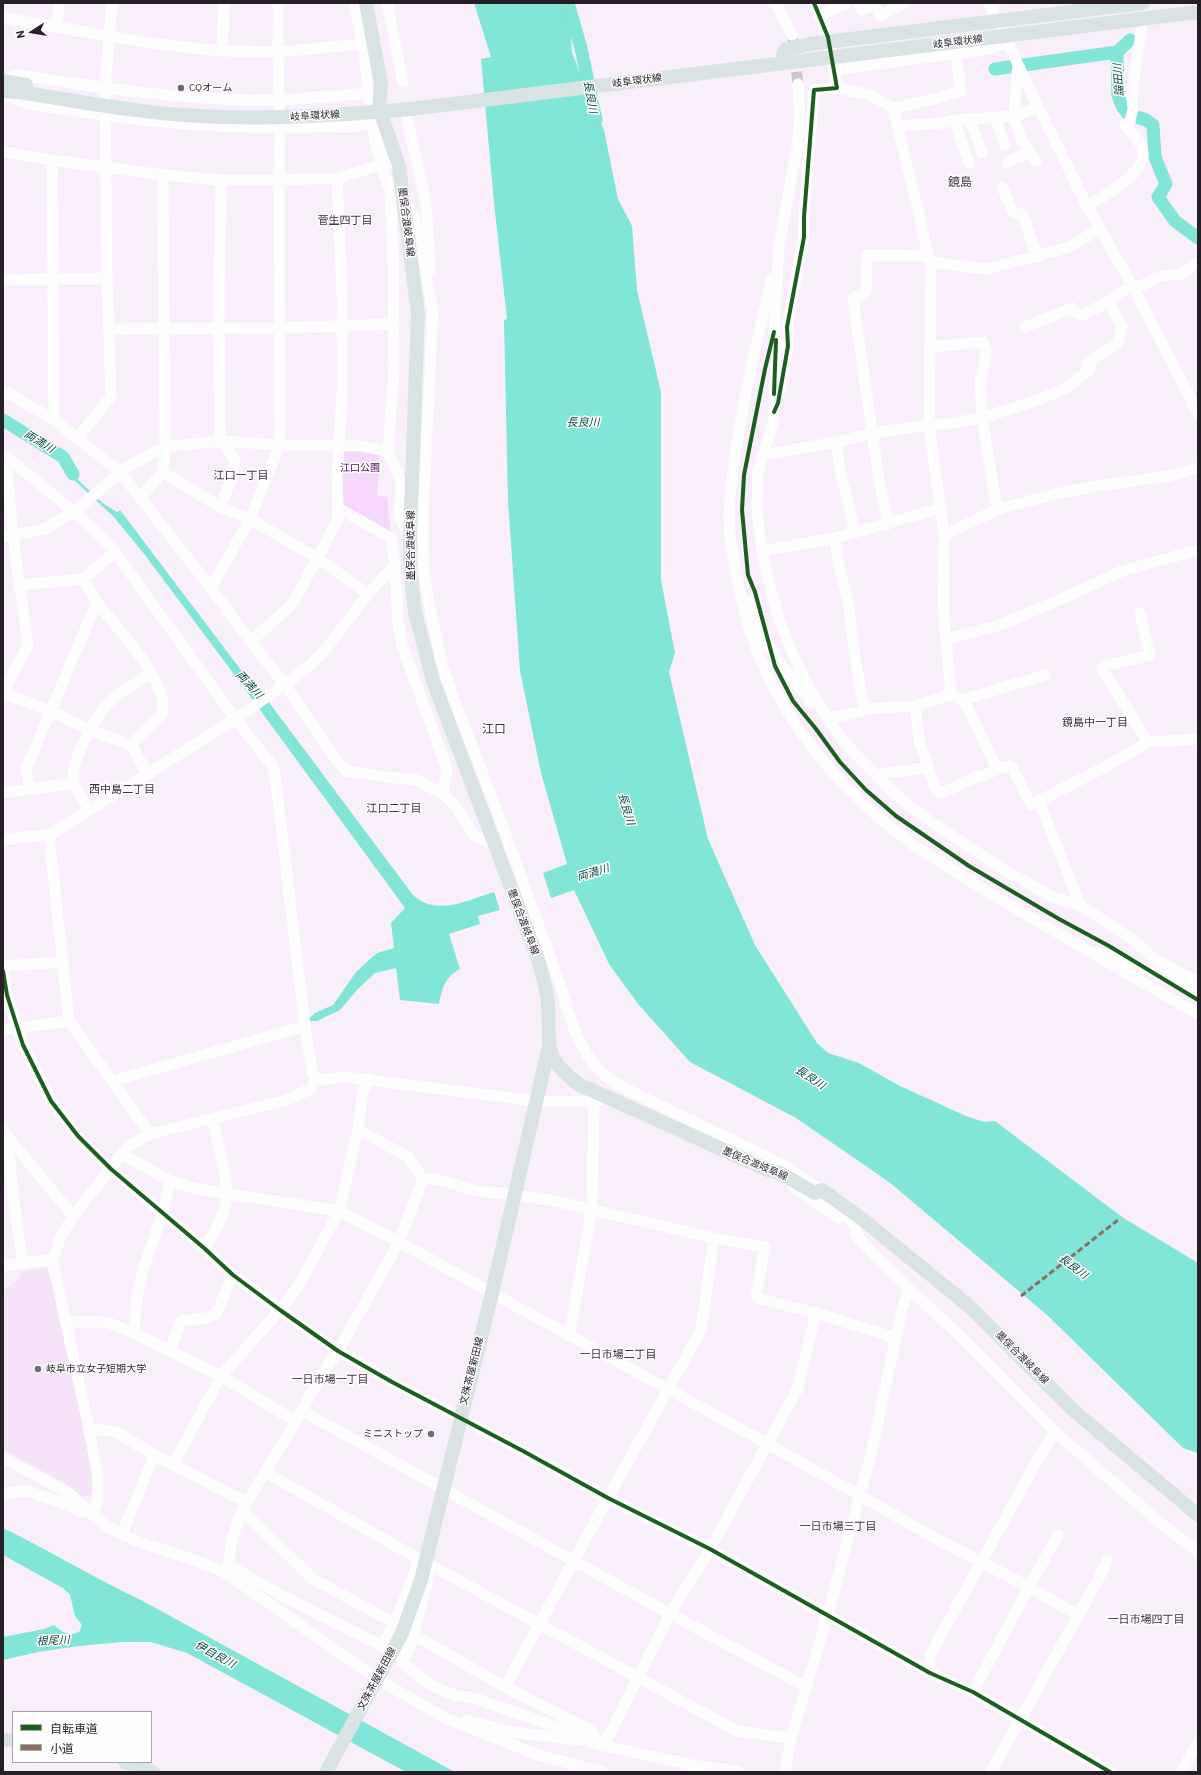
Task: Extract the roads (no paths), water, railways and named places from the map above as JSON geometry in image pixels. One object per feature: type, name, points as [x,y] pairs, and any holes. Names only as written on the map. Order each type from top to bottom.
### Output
[{"type":"main road","name":"墨俣合渡岐阜線","points":[[366,3],[381,84],[379,108],[399,166],[418,313],[410,536],[410,570],[415,612],[433,681],[538,959],[546,988],[548,1046],[555,1063],[566,1075],[578,1084],[768,1170],[780,1173],[815,1193],[822,1190],[862,1219],[970,1306],[1074,1411],[1198,1515]]},
{"type":"main road","points":[[1143,3],[1089,6],[810,44],[786,49],[782,60],[790,69],[871,58],[1198,20]]},
{"type":"main road","name":"岐阜環状線","points":[[3,87],[20,88],[145,111],[198,116],[263,118],[317,117],[782,60],[1196,3]]},
{"type":"main road","name":"岐阜環状線","points":[[810,56],[1198,12]]},
{"type":"main road","name":"文殊茶屋新田線","points":[[326,1772],[402,1634],[414,1603],[492,1292],[548,1046]]},
{"type":"main road","points":[[128,1763],[153,1772]]},
{"type":"street","points":[[56,28],[59,3]]},
{"type":"street","points":[[77,439],[110,399],[105,88],[112,3]]},
{"type":"street","points":[[222,51],[224,3]]},
{"type":"street","points":[[211,588],[250,519],[280,445],[280,128],[278,3]]},
{"type":"street","points":[[354,3],[363,44],[375,144],[390,192],[393,253],[394,382],[388,452],[401,482],[398,516],[410,536]]},
{"type":"street","points":[[387,3],[403,82]]},
{"type":"street","points":[[776,3],[792,35]]},
{"type":"street","points":[[814,3],[828,37],[837,88]]},
{"type":"street","points":[[819,16],[846,3]]},
{"type":"street","points":[[858,3],[862,10],[875,4],[880,16],[904,3]]},
{"type":"street","points":[[989,3],[1087,206],[1133,287],[1198,413]]},
{"type":"street","points":[[3,18],[157,44],[222,51],[278,52],[363,44]]},
{"type":"street","points":[[828,37],[997,19]]},
{"type":"street","points":[[1087,206],[1125,183],[1134,172],[1141,159],[1142,150],[1126,125],[1130,121],[1133,109],[1133,84],[1142,26]]},
{"type":"street","points":[[834,70],[988,49],[1009,43]]},
{"type":"street","points":[[774,412],[778,403],[788,346],[787,327],[804,237],[804,217],[814,90],[837,88],[870,95],[893,108],[931,100],[961,91],[956,53]]},
{"type":"street","points":[[1008,162],[1032,157],[1021,139],[1014,116],[1017,73],[1018,68],[1020,68]]},
{"type":"street","points":[[368,93],[325,98],[252,100],[176,96],[105,88],[18,75],[7,78],[3,87],[21,101],[106,116],[196,126],[344,128],[372,125]]},
{"type":"street","points":[[798,84],[800,116],[797,148],[778,252],[748,382],[731,485],[729,520],[736,574],[753,640],[771,683],[800,732],[825,764],[853,795],[885,823],[917,847],[1005,903],[1198,1014]]},
{"type":"street","points":[[404,106],[426,203],[430,258],[430,293]]},
{"type":"street","points":[[898,126],[1014,116],[1038,107]]},
{"type":"street","points":[[893,108],[929,259],[929,425],[944,535],[943,606],[951,695]]},
{"type":"street","points":[[995,117],[1005,145]]},
{"type":"street","points":[[970,119],[982,153]]},
{"type":"street","points":[[954,120],[969,163]]},
{"type":"street","points":[[372,125],[377,130],[391,161],[399,166]]},
{"type":"street","points":[[3,152],[106,168],[221,180],[337,178],[382,165]]},
{"type":"street","points":[[52,160],[54,420]]},
{"type":"street","points":[[140,498],[163,472],[165,447],[163,175]]},
{"type":"street","points":[[251,642],[294,602],[338,519],[339,444],[342,396],[342,295],[337,178]]},
{"type":"street","points":[[220,507],[232,478],[234,459],[221,441],[219,298],[221,180]]},
{"type":"street","points":[[1002,187],[1013,212],[1023,215],[1037,257]]},
{"type":"street","points":[[403,202],[413,213],[433,311],[423,515],[424,570],[429,603],[442,664],[453,697],[502,824],[563,993],[570,1020],[589,1055],[599,1070],[610,1080],[781,1164],[822,1190],[821,1196],[854,1224],[859,1239]]},
{"type":"street","points":[[888,524],[879,480],[853,299],[866,291],[867,255],[929,259],[986,269],[1067,248],[1100,229]]},
{"type":"street","points":[[778,252],[774,332],[776,344],[774,412],[773,424],[758,472],[757,505],[762,551],[780,622],[810,690],[846,744],[901,800],[928,820],[1001,868],[1052,897],[1080,905],[1136,942],[1154,959],[1198,982]]},
{"type":"street","points":[[1025,327],[1072,308],[1075,312],[1083,315],[1133,287],[1161,276],[1181,274],[1198,262]]},
{"type":"street","points":[[3,280],[107,278]]},
{"type":"street","points":[[764,455],[837,442],[873,433],[982,418],[1055,392],[1068,386],[1090,369],[1087,364],[1118,342],[1121,334],[1121,324],[1108,302]]},
{"type":"street","points":[[109,330],[279,328],[394,324]]},
{"type":"street","points":[[929,347],[983,342],[987,350],[980,382],[982,418],[995,498],[999,509]]},
{"type":"street","points":[[3,390],[54,420],[117,474],[140,498],[211,588],[346,771],[416,780],[443,794],[456,806],[473,835],[494,845]]},
{"type":"street","points":[[8,536],[45,528],[76,509],[117,474],[165,447],[221,441],[280,445],[339,444],[362,446],[388,452]]},
{"type":"street","points":[[837,442],[839,465],[855,532]]},
{"type":"street","points":[[4,455],[76,509],[115,552],[272,764],[275,775],[305,1026],[312,1071],[316,1080]]},
{"type":"street","points":[[4,455],[8,536],[19,585],[28,645],[3,692],[89,730],[131,745],[148,774]]},
{"type":"street","points":[[944,535],[999,509],[1055,494],[1097,486],[1169,476],[1198,468]]},
{"type":"street","points":[[163,472],[220,507],[250,519],[317,558],[368,594]]},
{"type":"street","points":[[338,508],[391,538],[395,565],[398,622],[402,645],[447,768],[443,794]]},
{"type":"street","points":[[762,551],[835,538],[941,508]]},
{"type":"street","points":[[835,538],[838,561],[848,602],[855,658],[864,709]]},
{"type":"street","points":[[946,639],[1000,625],[1122,571],[1198,550]]},
{"type":"street","points":[[19,585],[83,579],[115,552]]},
{"type":"street","points":[[3,839],[49,835],[238,718],[284,686],[308,667],[325,650],[368,594],[395,565]]},
{"type":"street","points":[[736,574],[761,634],[769,647],[793,681],[813,704],[826,715],[860,712],[864,709],[915,706],[951,695],[962,700],[966,704],[997,769]]},
{"type":"street","points":[[83,579],[97,602],[152,672],[160,688],[163,709],[162,714],[131,745]]},
{"type":"street","points":[[30,789],[26,769],[97,602]]},
{"type":"street","points":[[429,603],[426,622],[435,673],[433,681]]},
{"type":"street","points":[[1140,612],[1150,654],[1148,656],[1104,666],[1102,669],[1148,742]]},
{"type":"street","points":[[89,809],[74,783],[73,769],[89,730],[96,723],[109,703],[152,672]]},
{"type":"street","points":[[962,700],[1045,674]]},
{"type":"street","points":[[915,706],[919,740],[935,788],[940,793],[952,790],[975,778],[1009,766],[1013,769],[1031,805],[1107,766],[1148,742],[1198,739]]},
{"type":"street","points":[[878,777],[885,772],[928,768]]},
{"type":"street","points":[[3,792],[74,783]]},
{"type":"street","points":[[1039,801],[1080,905]]},
{"type":"street","points":[[49,835],[69,1021],[150,1134]]},
{"type":"street","points":[[1091,953],[1110,954],[1198,991]]},
{"type":"street","points":[[3,966],[63,962]]},
{"type":"street","points":[[3,971],[7,995],[17,1028],[23,1044],[51,1101],[78,1136],[111,1169],[163,1212],[233,1276],[338,1351],[392,1382],[608,1498],[710,1549],[828,1614],[930,1673],[972,1692],[1110,1772]]},
{"type":"street","points":[[3,1030],[69,1021]]},
{"type":"street","points":[[113,1081],[305,1026]]},
{"type":"street","points":[[316,1080],[346,1077],[368,1079],[536,1101],[594,1102],[608,1098]]},
{"type":"street","points":[[173,1466],[221,1376],[280,1310],[298,1287],[339,1211],[358,1130],[363,1091],[368,1079]]},
{"type":"street","points":[[91,1512],[98,1499],[98,1478],[90,1429],[52,1259],[60,1238],[73,1216],[122,1154],[135,1141],[150,1134],[287,1100],[310,1089],[316,1080]]},
{"type":"street","points":[[569,1336],[592,1209],[594,1102]]},
{"type":"street","points":[[204,1248],[213,1235],[222,1216],[227,1193],[213,1119]]},
{"type":"street","points":[[358,1130],[407,1156],[422,1178]]},
{"type":"street","points":[[6,1135],[73,1216]]},
{"type":"street","points":[[6,1135],[8,1138],[13,1196],[23,1264]]},
{"type":"street","points":[[122,1154],[170,1181],[198,1189],[339,1211],[492,1292],[937,1539],[1078,1614]]},
{"type":"street","points":[[768,1170],[847,1225],[909,1289],[966,1342],[1055,1432],[1165,1527],[1198,1551]]},
{"type":"street","points":[[422,1178],[434,1179],[478,1190],[546,1199],[714,1238],[765,1247],[756,1295],[760,1298],[816,1313],[896,1338]]},
{"type":"street","points":[[228,1570],[232,1539],[244,1506],[302,1411],[320,1377],[338,1351],[398,1242],[422,1178]]},
{"type":"street","points":[[134,1332],[137,1296],[144,1267],[163,1212],[170,1181]]},
{"type":"street","points":[[506,1687],[539,1623],[701,1330],[714,1238]]},
{"type":"street","points":[[3,1266],[52,1259]]},
{"type":"street","points":[[170,1352],[181,1321],[206,1318],[216,1314],[233,1276]]},
{"type":"street","points":[[785,1772],[791,1738],[828,1614],[871,1454],[902,1310],[909,1289]]},
{"type":"street","points":[[597,1744],[608,1737],[670,1614],[710,1549],[798,1388],[816,1313]]},
{"type":"street","points":[[66,1322],[107,1322],[134,1332],[170,1352],[221,1376],[295,1421]]},
{"type":"street","points":[[302,1411],[670,1614],[807,1687]]},
{"type":"street","points":[[90,1429],[115,1431],[244,1506],[313,1579],[394,1623]]},
{"type":"street","points":[[930,1673],[930,1655],[1042,1450],[1055,1432]]},
{"type":"street","points":[[122,1534],[154,1455]]},
{"type":"street","points":[[3,1458],[67,1492],[106,1526],[122,1534],[141,1543],[228,1570],[382,1646],[425,1562]]},
{"type":"street","points":[[265,1472],[425,1562],[737,1731],[791,1738]]},
{"type":"street","points":[[3,1486],[16,1492]]},
{"type":"street","points":[[3,1492],[26,1491],[61,1502],[82,1512],[91,1512]]},
{"type":"street","points":[[972,1692],[1058,1535]]},
{"type":"street","points":[[991,1772],[1021,1720],[1107,1561]]},
{"type":"street","points":[[425,1562],[414,1635],[402,1662],[430,1685],[459,1697],[474,1698],[542,1723],[583,1736],[597,1744]]},
{"type":"street","points":[[228,1570],[375,1683],[445,1718],[538,1755],[603,1772]]},
{"type":"street","points":[[414,1635],[506,1687],[590,1730],[597,1744]]},
{"type":"street","points":[[445,1718],[462,1719],[511,1732],[597,1744],[692,1765],[738,1772]]},
{"type":"street","points":[[1181,1772],[1198,1743]]},
{"type":"water","name":"長良川","points":[[474,3],[569,3],[572,53],[604,130],[618,199],[632,226],[637,290],[661,392],[661,580],[675,653],[669,672],[708,839],[755,945],[817,1043],[828,1053],[859,1063],[900,1086],[966,1116],[984,1122],[995,1121],[1122,1217],[1198,1263],[1198,1453],[1183,1448],[1046,1314],[889,1182],[796,1118],[690,1062],[638,1004],[609,964],[574,890],[551,898],[543,873],[567,864],[541,773],[520,671],[508,501],[504,320],[507,319],[494,203],[481,59],[491,57]]},
{"type":"water","points":[[3,418],[33,436],[46,448],[66,460],[78,480],[104,504],[117,512],[120,510],[241,670],[259,689],[413,895],[422,902],[442,906],[452,905],[494,892],[500,910],[478,916],[480,924],[449,934],[460,969],[448,979],[445,984],[441,993],[439,1004],[400,1000],[396,968],[375,973],[357,990],[340,1010],[317,1021],[310,1021],[310,1018],[315,1013],[333,1005],[356,972],[370,959],[377,953],[394,948],[391,923],[405,908],[145,555],[113,516],[74,480],[64,464],[43,450],[30,438],[3,421]]},
{"type":"water","points":[[3,1528],[141,1600],[455,1772],[406,1772],[187,1653],[151,1642],[122,1642],[79,1646],[38,1652],[3,1660],[3,1637],[44,1629],[54,1625],[63,1632],[73,1634],[80,1631],[82,1625],[75,1616],[70,1595],[63,1588],[3,1555]]},
{"type":"waterway","name":"長良川","points":[[568,3],[581,48],[596,120]]},
{"type":"waterway","points":[[1117,52],[1130,40]]},
{"type":"waterway","name":"論田川","points":[[1117,52],[1118,95],[1122,106],[1128,114],[1146,120],[1153,125],[1155,157],[1166,184],[1158,197],[1175,221],[1198,238]]},
{"type":"waterway","name":"論田川","points":[[995,69],[1117,52]]},
{"type":"waterway","name":"両満川","points":[[3,420],[63,457],[73,474]]},
{"type":"tunnel","points":[[793,39],[798,84]]},
{"type":"place","name":"CQオーム","points":[[181,88]]},
{"type":"place","name":"岐阜市立女子短期大学","points":[[38,1369]]},
{"type":"place","name":"ミニストップ","points":[[431,1434]]},
{"type":"district","name":"鏡島","points":[[960,183]]},
{"type":"district","name":"菅生四丁目","points":[[345,221]]},
{"type":"district","name":"江口一丁目","points":[[241,476]]},
{"type":"district","name":"鏡島中一丁目","points":[[1095,723]]},
{"type":"district","name":"江口","points":[[494,730]]},
{"type":"district","name":"西中島二丁目","points":[[122,790]]},
{"type":"district","name":"江口二丁目","points":[[394,809]]},
{"type":"district","name":"一日市場二丁目","points":[[618,1355]]},
{"type":"district","name":"一日市場一丁目","points":[[330,1380]]},
{"type":"district","name":"一日市場三丁目","points":[[838,1527]]},
{"type":"district","name":"一日市場四丁目","points":[[1146,1620]]},
{"type":"park label","name":"江口公園","points":[[360,468]]},
{"type":"water label","name":"根尾川","points":[[53,1641]]},
{"type":"water label","name":"伊自良川","points":[[215,1655]]}]
